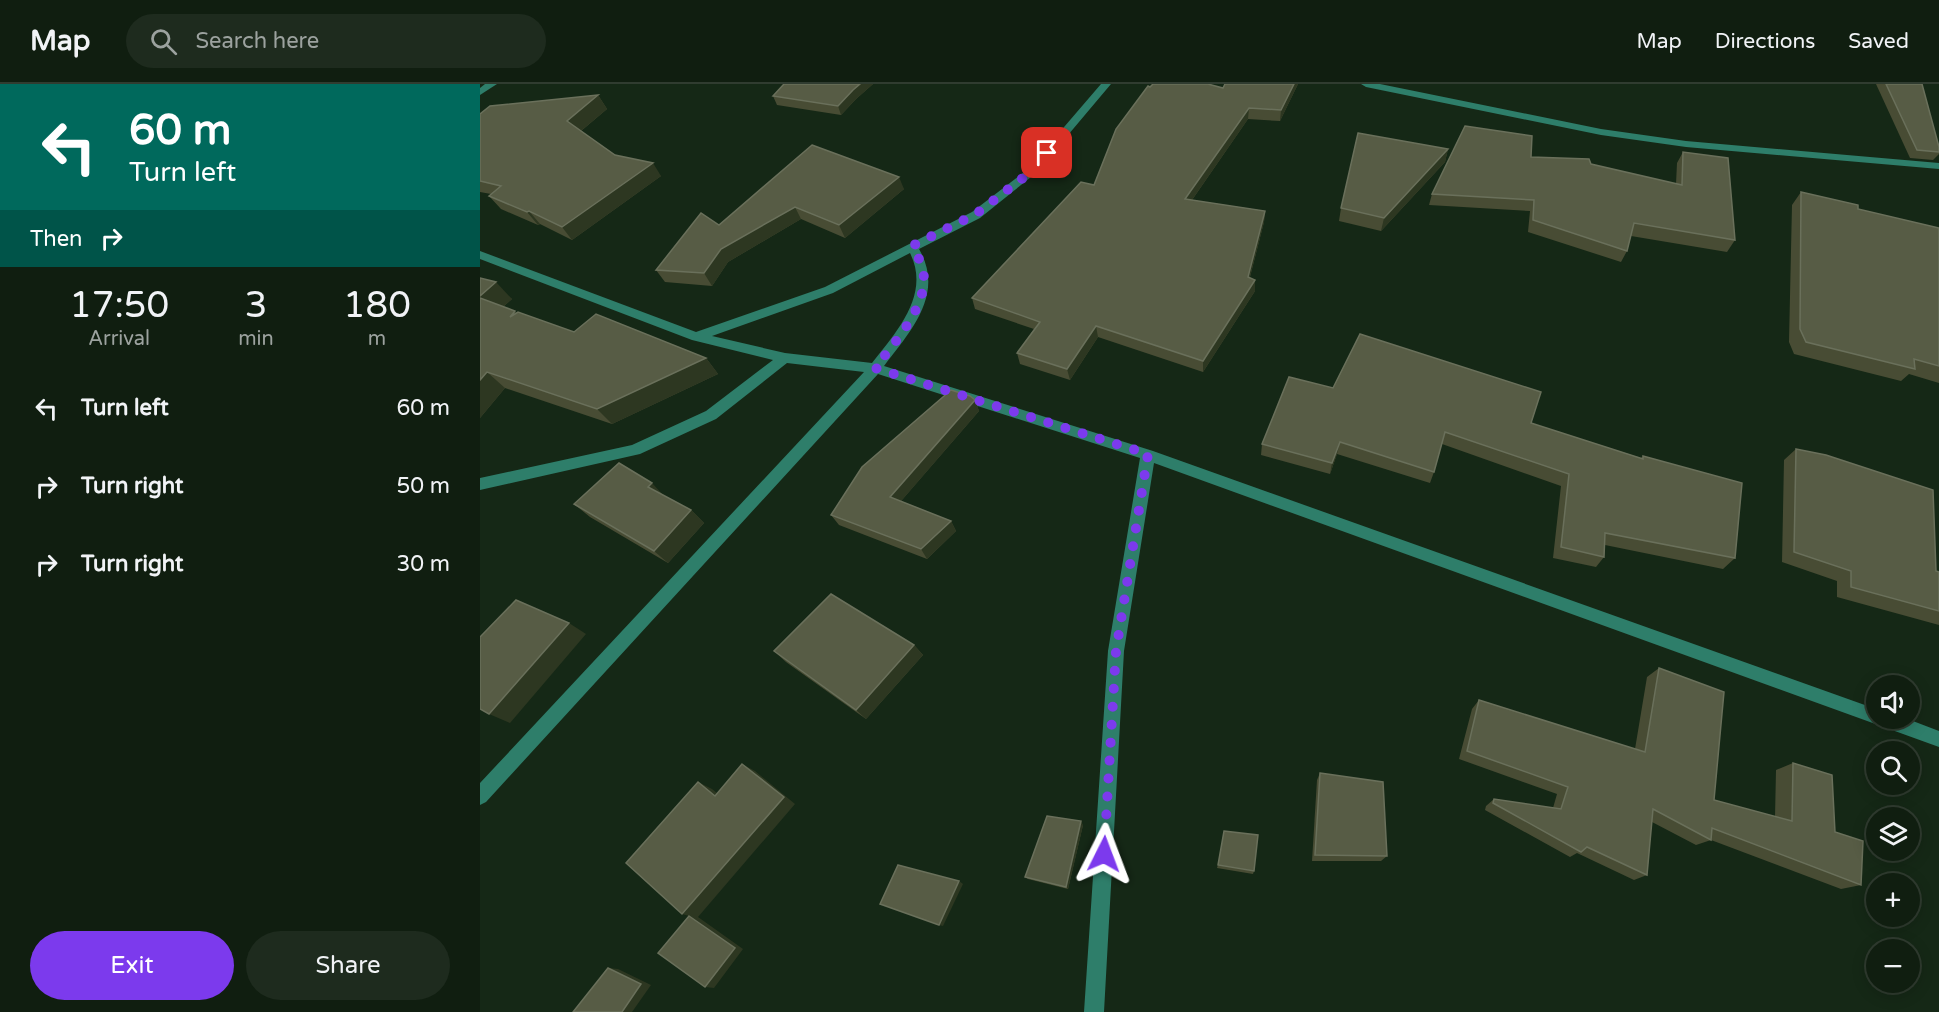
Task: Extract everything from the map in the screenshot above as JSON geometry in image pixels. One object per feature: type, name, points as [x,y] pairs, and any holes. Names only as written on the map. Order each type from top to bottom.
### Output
[{"type":"street","points":[[480,92],[492,84]]},
{"type":"street","points":[[696,337],[829,290],[976,214],[1032,171],[1106,84]]},
{"type":"street","points":[[1366,84],[1601,132],[1686,144],[1939,166]]},
{"type":"street","points":[[480,796],[875,368],[906,326],[919,303],[924,281],[923,268],[912,246]]},
{"type":"street","points":[[480,255],[696,337],[785,358],[875,368],[1148,454],[1866,713]]},
{"type":"street","points":[[480,484],[635,450],[711,416],[785,358]]},
{"type":"street","points":[[1094,1012],[1116,651],[1148,454]]},
{"type":"street","points":[[1911,729],[1939,739]]},
{"type":"building","points":[[784,84],[860,84],[838,106],[773,96]]},
{"type":"building","points":[[1153,84],[1208,84],[1223,88],[1225,84],[1294,84],[1281,110],[1249,108],[1185,199],[1265,211],[1248,277],[1255,280],[1203,361],[1096,326],[1067,369],[1017,353],[1040,322],[972,298],[1081,182],[1094,185],[1116,129],[1148,86]]},
{"type":"building","points":[[1886,84],[1922,84],[1939,152],[1917,150]]},
{"type":"building","points":[[598,95],[567,121],[615,155],[653,163],[562,227],[529,211],[489,196],[501,186],[480,181],[480,114],[490,106]]},
{"type":"building","points":[[1465,126],[1532,136],[1531,157],[1589,159],[1591,164],[1682,185],[1683,152],[1728,158],[1735,240],[1634,223],[1627,251],[1533,220],[1534,200],[1432,194]]},
{"type":"building","points":[[1358,133],[1448,149],[1384,218],[1341,208]]},
{"type":"building","points":[[812,145],[899,177],[839,225],[795,207],[721,249],[704,273],[656,270],[701,213],[719,225]]},
{"type":"building","points":[[1801,192],[1858,205],[1858,209],[1939,228],[1939,366],[1914,359],[1915,369],[1806,342],[1800,329]]},
{"type":"building","points":[[480,278],[496,282],[480,296]]},
{"type":"building","points":[[480,298],[515,311],[510,317],[518,312],[574,332],[596,314],[706,358],[597,409],[487,372],[480,380]]},
{"type":"building","points":[[1360,334],[1541,392],[1531,423],[1643,459],[1643,456],[1742,483],[1735,558],[1605,533],[1604,557],[1561,547],[1569,474],[1445,432],[1434,472],[1340,442],[1332,463],[1262,444],[1289,377],[1333,388]]},
{"type":"building","points":[[951,390],[975,400],[890,497],[951,521],[921,549],[831,515],[862,467]]},
{"type":"building","points":[[1796,449],[1826,455],[1933,490],[1936,571],[1939,572],[1939,611],[1851,587],[1851,571],[1794,552]]},
{"type":"building","points":[[619,463],[652,483],[648,487],[691,510],[654,551],[574,504]]},
{"type":"building","points":[[831,594],[914,645],[856,710],[774,651]]},
{"type":"building","points":[[516,600],[569,623],[489,714],[480,709],[480,637]]},
{"type":"building","points":[[1659,668],[1724,692],[1714,800],[1792,821],[1793,763],[1832,775],[1835,832],[1863,841],[1861,885],[1712,828],[1711,840],[1653,809],[1647,875],[1587,847],[1581,852],[1493,803],[1494,799],[1561,809],[1568,787],[1467,751],[1479,700],[1645,752]]},
{"type":"building","points":[[742,764],[784,797],[682,914],[626,863],[698,782],[715,796]]},
{"type":"building","points":[[1320,773],[1383,782],[1387,856],[1315,855]]},
{"type":"building","points":[[1047,816],[1081,821],[1066,887],[1025,877]]},
{"type":"building","points":[[1224,831],[1258,835],[1254,871],[1218,865]]},
{"type":"building","points":[[898,865],[959,881],[939,925],[880,904]]},
{"type":"building","points":[[689,916],[735,948],[705,987],[658,953]]},
{"type":"building","points":[[608,968],[641,984],[622,1012],[573,1012]]},
{"type":"route","points":[[1047,153],[1032,171],[976,214],[912,246],[923,268],[924,281],[919,303],[906,326],[875,368],[1148,454],[1116,651],[1104,854]]}]
